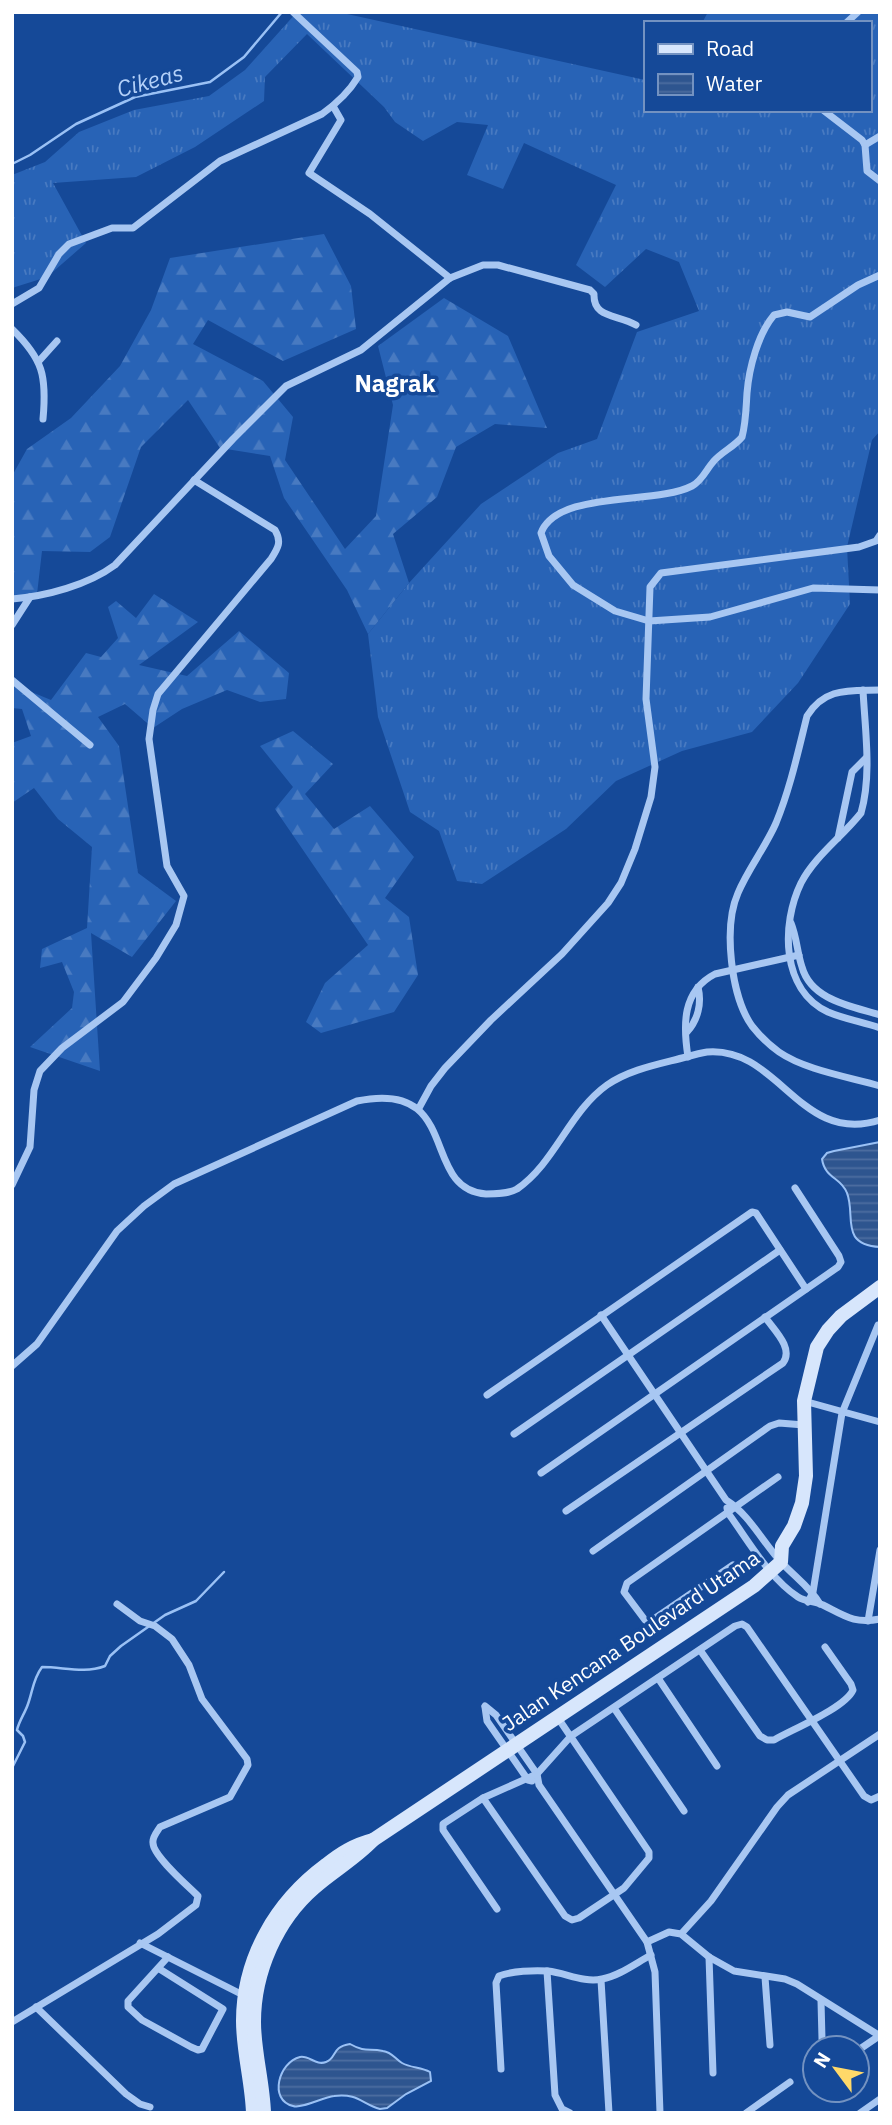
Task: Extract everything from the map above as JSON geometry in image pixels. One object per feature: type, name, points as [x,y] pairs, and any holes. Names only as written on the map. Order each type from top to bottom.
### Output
[{"type":"street","points":[[12,304],[38,288],[69,244],[112,228],[133,228],[220,161],[322,114],[332,106],[355,82],[358,74],[293,12]]},
{"type":"street","points":[[332,106],[341,120],[309,173],[370,214],[450,278]]},
{"type":"street","points":[[826,112],[851,130],[865,145],[867,171],[880,181]]},
{"type":"street","points":[[865,145],[880,136]]},
{"type":"street","points":[[12,598],[30,597],[77,584],[116,565],[286,386],[361,350],[450,278],[483,265],[510,268],[590,290],[594,294],[593,304],[598,311],[636,325]]},
{"type":"street","points":[[880,275],[858,285],[810,317],[787,312],[774,315],[764,330],[752,369],[742,437],[718,456],[698,482],[688,488],[653,496],[589,503],[556,515],[542,529],[541,539],[549,556],[573,585],[615,611],[649,621],[710,617],[813,587],[880,590]]},
{"type":"street","points":[[12,329],[32,348],[38,361],[44,382],[43,419]]},
{"type":"street","points":[[38,361],[57,341]]},
{"type":"street","points":[[12,1185],[30,1147],[34,1090],[40,1072],[62,1048],[123,1002],[156,958],[176,925],[184,896],[167,866],[149,739],[158,694],[271,559],[278,547],[280,538],[275,530],[194,480]]},
{"type":"street","points":[[419,1108],[445,1068],[491,1020],[562,954],[608,903],[621,883],[651,797],[654,767],[646,699],[650,587],[661,573],[859,547],[876,541],[880,535]]},
{"type":"street","points":[[12,625],[30,597]]},
{"type":"street","points":[[12,680],[90,745]]},
{"type":"street","points":[[880,690],[850,690],[824,696],[814,704],[807,716],[776,822],[737,894],[729,937],[743,1008],[752,1026],[766,1041],[781,1054],[799,1062],[880,1086]]},
{"type":"street","points":[[863,690],[866,758],[864,802],[860,813],[812,867],[802,883],[794,901],[787,934],[797,982],[816,1004],[828,1012],[880,1028]]},
{"type":"street","points":[[838,839],[852,772],[866,758]]},
{"type":"street","points":[[790,923],[796,934],[802,969],[809,983],[833,1000],[880,1015]]},
{"type":"street","points":[[688,1057],[684,1021],[691,995],[705,979],[715,974],[799,955]]},
{"type":"street","points":[[12,1366],[37,1344],[117,1231],[144,1206],[174,1184],[357,1101],[378,1097],[398,1099],[419,1108],[433,1129],[451,1173],[460,1185],[472,1192],[500,1194],[516,1190],[532,1175],[577,1116],[605,1086],[627,1073],[707,1052],[728,1054],[761,1068],[830,1122],[849,1126],[880,1120]]},
{"type":"street","points":[[541,1473],[838,1267],[841,1262],[839,1256],[795,1188]]},
{"type":"street","points":[[487,1395],[752,1212],[756,1213],[806,1289]]},
{"type":"street","points":[[514,1434],[780,1250]]},
{"type":"street","name":"Jalan Kencana Boulevard Utama","points":[[253,2113],[243,2022],[271,1946],[297,1905],[314,1888],[361,1854],[373,1840],[754,1586],[776,1567],[782,1546],[794,1526],[802,1503],[806,1476],[804,1401],[817,1347],[828,1330],[880,1287]]},
{"type":"street","name":"Jalan Kencana Boulevard Utama","points":[[858,1303],[880,1294]]},
{"type":"street","points":[[601,1315],[726,1500],[737,1507],[797,1596],[820,1604],[849,1620],[880,1619]]},
{"type":"street","points":[[566,1511],[783,1363],[788,1357],[788,1350],[765,1317]]},
{"type":"street","points":[[808,1602],[813,1592],[842,1413],[878,1325]]},
{"type":"street","points":[[804,1401],[880,1422]]},
{"type":"street","points":[[593,1551],[770,1426],[779,1423],[804,1425]]},
{"type":"street","points":[[733,1565],[651,1621],[645,1620],[624,1592],[627,1583],[778,1478]]},
{"type":"street","points":[[726,1500],[728,1513],[776,1567],[813,1592],[820,1604]]},
{"type":"street","points":[[868,1621],[880,1550]]},
{"type":"street","points":[[12,2022],[158,1934],[198,1901],[198,1896],[156,1853],[152,1842],[160,1827],[230,1797],[248,1761],[202,1699],[189,1665],[172,1639],[117,1604]]},
{"type":"street","points":[[497,1909],[443,1829],[443,1824],[483,1798],[537,1774],[570,1736],[735,1626],[742,1624],[747,1627],[864,1796],[871,1800],[880,1796]]},
{"type":"street","points":[[700,1650],[760,1736],[774,1740],[850,1696],[853,1690],[825,1647]]},
{"type":"street","points":[[658,1678],[717,1766]]},
{"type":"street","points":[[540,1785],[528,1780],[512,1748],[496,1715],[485,1706],[487,1721],[512,1748],[537,1774],[540,1785],[647,1942],[655,1972],[661,2112]]},
{"type":"street","points":[[614,1708],[684,1811]]},
{"type":"street","points":[[483,1798],[565,1916],[572,1920],[579,1918],[624,1888],[649,1858],[649,1852],[557,1717]]},
{"type":"street","points":[[681,1934],[711,1901],[788,1795],[880,1734]]},
{"type":"street","points":[[647,1942],[668,1932],[681,1934],[709,1957],[734,1971],[785,1979],[797,1984],[879,2036]]},
{"type":"street","points":[[140,1943],[250,1997]]},
{"type":"street","points":[[501,2069],[496,1983],[499,1976],[505,1973],[547,1971],[601,1980],[652,1955]]},
{"type":"street","points":[[158,1968],[223,2009],[202,2049],[191,2048],[142,2020],[128,2007],[128,2001],[158,1968],[168,1957]]},
{"type":"street","points":[[709,1957],[713,2073]]},
{"type":"street","points":[[547,1971],[555,2095],[557,2103],[570,2113]]},
{"type":"street","points":[[765,1977],[770,2045]]},
{"type":"street","points":[[601,1980],[609,2113]]},
{"type":"street","name":"Jalan Kencana Boulevard Utama","points":[[250,1997],[264,2113]]},
{"type":"street","points":[[821,2001],[822,2034]]},
{"type":"street","points":[[36,2007],[126,2094],[140,2104],[150,2107]]},
{"type":"street","points":[[746,2113],[790,2082]]},
{"type":"street","points":[[860,2113],[880,2099]]},
{"type":"green space","points":[[297,12],[338,12],[644,80],[644,112],[871,112],[871,21],[703,21],[708,12],[880,12],[880,431],[872,440],[847,547],[850,604],[798,683],[752,732],[682,751],[616,781],[566,829],[482,884],[457,881],[439,831],[410,812],[378,717],[368,634],[409,583],[481,504],[558,453],[597,439],[637,332],[699,311],[679,262],[646,249],[605,287],[576,265],[616,185],[524,143],[503,189],[467,175],[488,125],[457,122],[423,141],[395,122],[384,107],[307,34],[265,77],[264,101],[195,147],[136,177],[53,183],[86,243],[47,277],[12,288],[12,175],[45,162],[79,132],[134,110],[209,96],[245,70]]},
{"type":"green space","points":[[324,234],[351,286],[356,329],[283,361],[208,320],[193,344],[263,381],[293,417],[285,460],[345,549],[376,516],[393,405],[378,346],[444,298],[508,336],[547,428],[495,424],[456,447],[437,497],[393,534],[409,583],[368,634],[347,590],[284,498],[270,456],[220,448],[188,400],[141,447],[110,537],[90,552],[42,551],[37,594],[31,602],[12,599],[12,476],[27,449],[71,418],[120,366],[151,310],[170,258]]},
{"type":"green space","points":[[154,594],[198,622],[139,665],[187,676],[239,631],[289,673],[286,699],[260,702],[227,690],[182,709],[153,728],[125,704],[98,717],[119,746],[138,873],[176,901],[132,957],[91,933],[100,1071],[30,1047],[72,1008],[74,992],[62,962],[40,968],[42,949],[87,928],[92,847],[58,819],[34,788],[12,803],[12,743],[31,736],[22,709],[12,708],[12,684],[51,700],[86,653],[101,657],[118,638],[108,607],[116,601],[136,618]]},
{"type":"green space","points":[[293,731],[333,764],[305,794],[334,829],[370,806],[414,857],[385,898],[409,917],[418,975],[394,1012],[321,1033],[306,1022],[325,983],[368,945],[275,809],[293,787],[260,746]]},
{"type":"water","points":[[880,1142],[880,1247],[867,1245],[854,1235],[847,1193],[826,1170],[822,1159],[827,1153]]},
{"type":"water","points":[[350,2044],[389,2053],[405,2065],[430,2072],[431,2081],[387,2108],[380,2109],[354,2097],[342,2095],[297,2106],[285,2102],[281,2097],[279,2081],[293,2060],[303,2057],[319,2063],[326,2062],[337,2050]]},
{"type":"waterway","name":"Cikeas","points":[[12,164],[76,124],[135,97],[210,82],[244,57],[282,12]]},
{"type":"waterway","points":[[12,1768],[25,1742],[17,1730],[42,1667],[82,1670],[105,1666],[110,1656],[121,1646],[165,1615],[196,1601],[224,1572]]},
{"type":"district","name":"Nagrak","points":[[395,384]]}]
